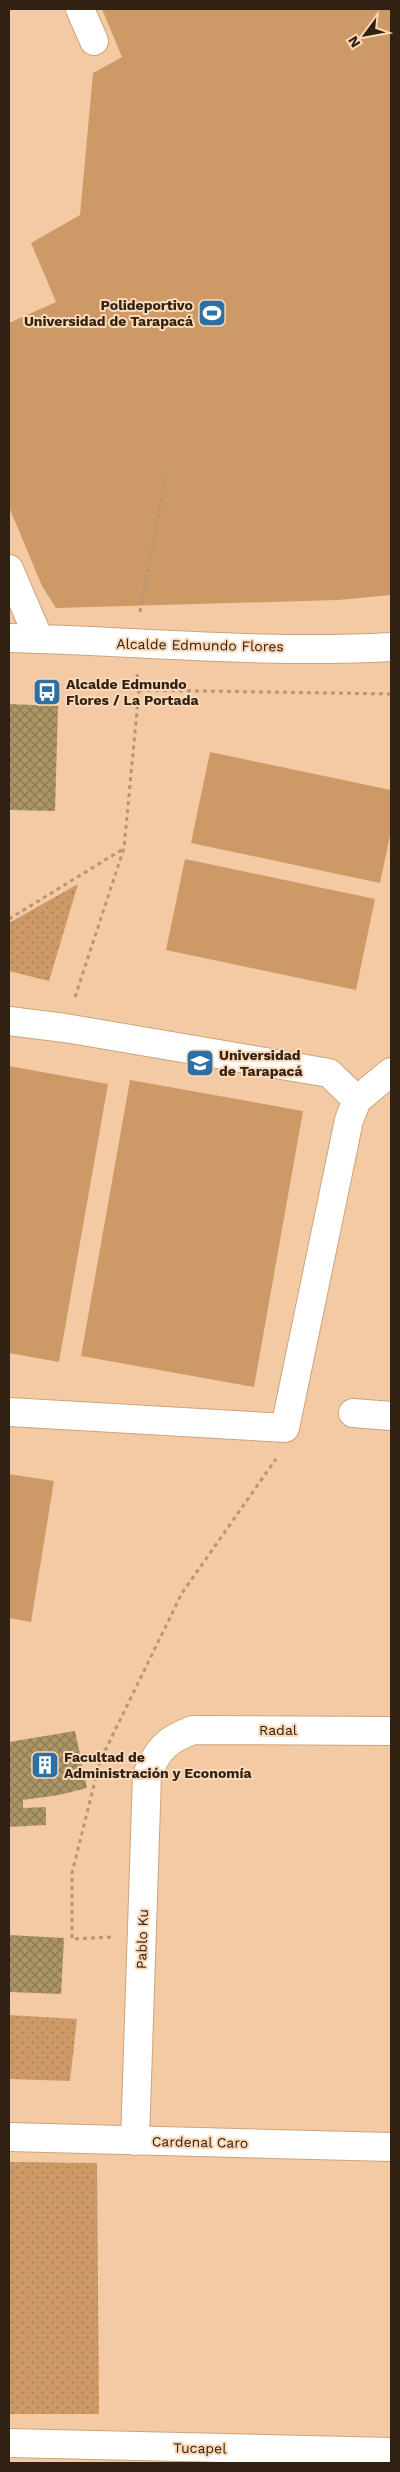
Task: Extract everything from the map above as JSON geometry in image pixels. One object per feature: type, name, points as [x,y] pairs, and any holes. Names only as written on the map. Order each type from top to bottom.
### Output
[{"type":"street","points":[[80,9],[94,41]]},
{"type":"street","points":[[9,569],[39,639]]},
{"type":"street","name":"Alcalde Edmundo Flores","points":[[9,638],[133,645],[337,649],[391,647]]},
{"type":"street","points":[[9,1021],[65,1028],[328,1073],[357,1100]]},
{"type":"street","points":[[9,1412],[285,1428],[349,1120],[357,1100],[391,1072]]},
{"type":"street","points":[[353,1413],[391,1416]]},
{"type":"street","name":"Radal","points":[[167,1742],[193,1730],[391,1731]]},
{"type":"street","name":"Pablo Ku","points":[[135,2141],[147,1775],[158,1751],[167,1742]]},
{"type":"street","name":"Cardenal Caro","points":[[9,2136],[391,2147]]},
{"type":"street","name":"Tucapel","points":[[9,2443],[391,2452]]},
{"type":"path","points":[[65,1028],[124,848],[139,690],[133,645],[166,475]]},
{"type":"path","points":[[139,690],[391,694]]},
{"type":"path","points":[[9,919],[124,848]]},
{"type":"path","points":[[142,1936],[72,1939],[72,1873],[100,1761],[182,1593],[276,1458],[285,1428]]},
{"type":"shaded area","name":"Polideportivo Universidad de Tarapacá","points":[[102,9],[391,9],[391,595],[338,600],[56,608],[42,586],[9,507],[9,323],[56,302],[31,243],[80,215],[93,73],[122,57]]},
{"type":"shaded area","points":[[210,752],[391,790],[391,831],[380,883],[191,843]]},
{"type":"shaded area","points":[[185,859],[375,899],[356,990],[166,950]]},
{"type":"shaded area","points":[[78,884],[49,981],[9,971],[9,923]]},
{"type":"shaded area","points":[[9,1066],[108,1084],[59,1362],[9,1353]]},
{"type":"shaded area","points":[[130,1080],[303,1111],[254,1387],[81,1356]]},
{"type":"shaded area","points":[[9,1474],[54,1481],[31,1622],[9,1618]]},
{"type":"shaded area","points":[[9,2015],[77,2019],[70,2081],[9,2079]]},
{"type":"shaded area","points":[[9,2162],[97,2163],[99,2414],[9,2414]]},
{"type":"building","points":[[9,704],[58,706],[55,811],[9,810]]},
{"type":"building","name":"Facultad de Administración y Economía","points":[[75,1731],[87,1788],[59,1795],[23,1800],[23,1808],[46,1807],[46,1825],[9,1827],[9,1742]]},
{"type":"building","points":[[9,1935],[64,1938],[61,1994],[9,1992]]},
{"type":"place","name":"Polideportivo Universidad de Tarapacá","points":[[212,313]]},
{"type":"place","name":"Alcalde Edmundo Flores / La Portada","points":[[47,692]]},
{"type":"place","name":"Universidad de Tarapacá","points":[[200,1063]]},
{"type":"place","name":"Facultad de Administración y Economía","points":[[45,1765]]}]
